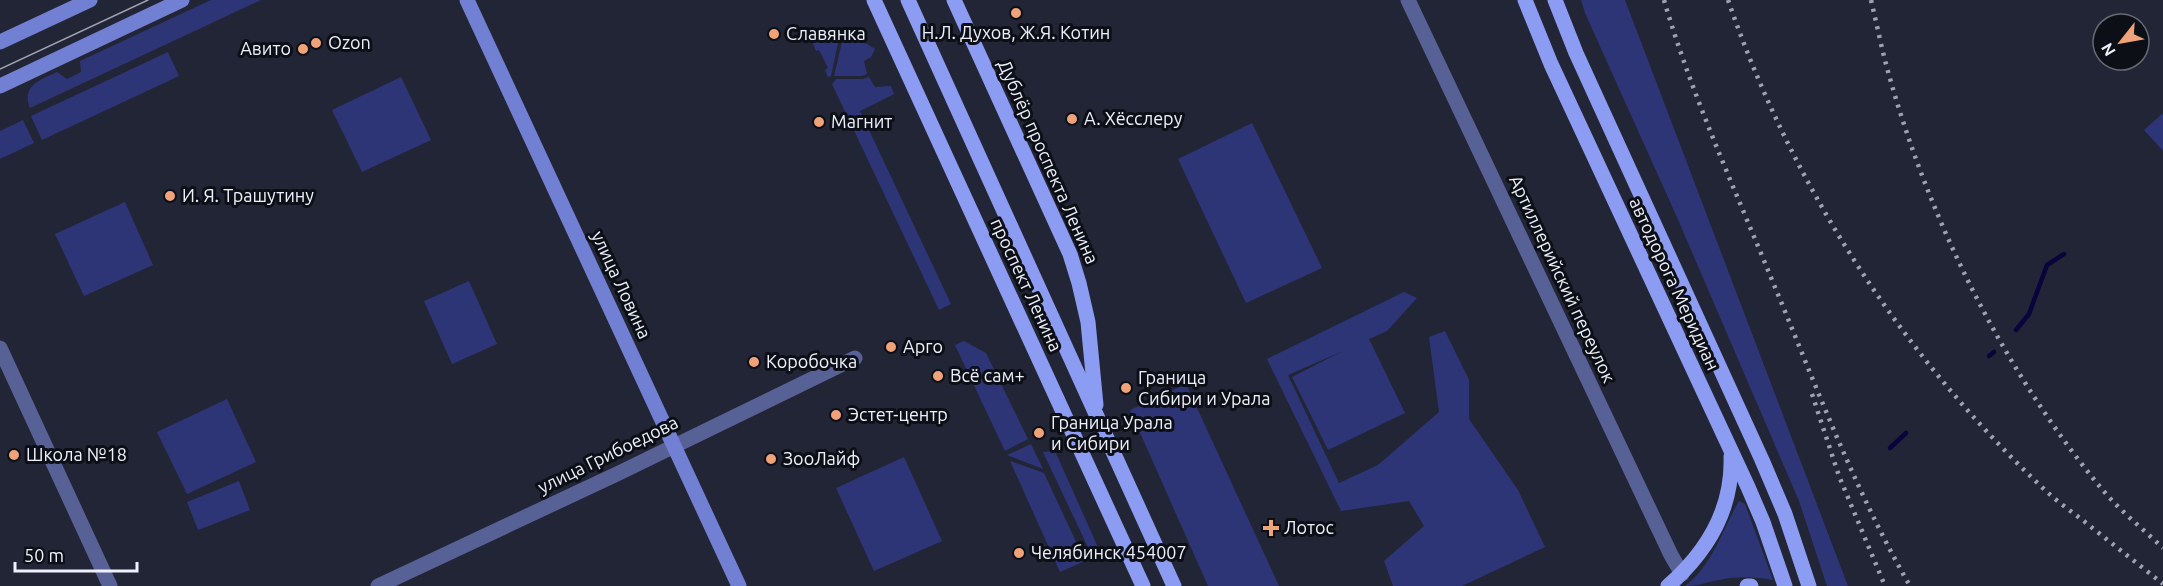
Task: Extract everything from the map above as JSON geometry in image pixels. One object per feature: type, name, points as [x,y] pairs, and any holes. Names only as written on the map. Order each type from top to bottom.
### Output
[{"type":"main road","name":"проспект Ленина","points":[[874,0],[1143,586]]},
{"type":"main road","name":"проспект Ленина","points":[[908,0],[1174,586]]},
{"type":"main road","name":"Дублёр проспекта Ленина","points":[[954,0],[1073,264],[1088,322],[1097,417]]},
{"type":"main road","name":"автодорога Меридиан","points":[[1525,0],[1551,64],[1763,522],[1785,586]]},
{"type":"main road","name":"автодорога Меридиан","points":[[1555,0],[1762,460],[1785,514],[1809,586]]},
{"type":"main road","points":[[1668,586],[1682,574],[1711,536],[1726,505],[1731,471],[1730,450]]},
{"type":"street","points":[[0,42],[90,0]]},
{"type":"street","points":[[0,86],[182,0]]},
{"type":"street","name":"улица Ловина","points":[[466,0],[739,586]]},
{"type":"street","name":"Артиллерийский переулок","points":[[1408,0],[1682,574]]},
{"type":"street","points":[[0,348],[110,586]]},
{"type":"street","name":"улица Грибоедова","points":[[378,586],[855,358]]},
{"type":"shaded area","points":[[211,0],[261,0],[30,108],[28,94],[39,81],[57,72],[67,79],[81,72],[80,61]]},
{"type":"shaded area","points":[[1581,0],[1625,0],[1848,586],[1827,586],[1799,501]]},
{"type":"shaded area","points":[[829,32],[838,43],[831,76],[828,77],[825,70],[828,68],[819,50],[816,51],[811,38]]},
{"type":"shaded area","points":[[834,32],[875,49],[871,57],[864,61],[867,74],[834,76],[842,42]]},
{"type":"shaded area","points":[[168,52],[179,76],[42,140],[31,116]]},
{"type":"shaded area","points":[[401,77],[431,140],[362,172],[332,110]]},
{"type":"shaded area","points":[[869,77],[875,87],[891,86],[894,94],[860,111],[951,304],[939,310],[832,84],[836,79]]},
{"type":"shaded area","points":[[2163,113],[2163,151],[2144,130]]},
{"type":"shaded area","points":[[23,120],[34,143],[0,159],[0,131]]},
{"type":"shaded area","points":[[1252,123],[1322,268],[1246,303],[1178,159]]},
{"type":"shaded area","points":[[125,202],[153,265],[84,296],[55,234]]},
{"type":"shaded area","points":[[469,281],[497,344],[452,364],[424,301]]},
{"type":"shaded area","points":[[1404,292],[1417,298],[1387,331],[1369,339],[1405,413],[1328,450],[1292,377],[1343,351],[1288,375],[1339,483],[1378,465],[1439,412],[1429,337],[1445,331],[1469,380],[1469,419],[1518,490],[1545,547],[1462,586],[1393,586],[1384,561],[1424,526],[1409,501],[1341,511],[1267,359]]},
{"type":"shaded area","points":[[964,341],[986,353],[1028,439],[1005,451],[955,345]]},
{"type":"shaded area","points":[[1186,384],[1279,586],[1208,586],[1130,410]]},
{"type":"shaded area","points":[[227,399],[256,462],[187,494],[157,432]]},
{"type":"shaded area","points":[[1031,444],[1043,469],[1007,455]]},
{"type":"shaded area","points":[[1055,451],[1101,554],[1094,560],[1043,452]]},
{"type":"shaded area","points":[[904,457],[942,541],[874,571],[836,488]]},
{"type":"shaded area","points":[[1010,461],[1044,473],[1085,561],[1060,572]]},
{"type":"shaded area","points":[[239,481],[250,510],[198,530],[187,502]]},
{"type":"shaded area","points":[[1739,501],[1745,504],[1773,580],[1732,578],[1685,586],[1695,578],[1710,558]]},
{"type":"waterway","points":[[2016,330],[2029,314],[2047,265],[2064,254]]},
{"type":"waterway","points":[[1989,356],[1994,352]]},
{"type":"waterway","points":[[1890,448],[1906,433]]},
{"type":"tram line","points":[[0,69],[148,0]]},
{"type":"railway","points":[[1664,0],[1700,106],[1820,397],[1871,512],[1910,586]]},
{"type":"railway","points":[[1728,0],[1754,69],[1784,136],[1857,265],[1899,325],[1994,439],[2046,491],[2163,584]]},
{"type":"railway","points":[[1871,0],[1886,66],[1906,130],[1926,185],[1974,293],[2002,345],[2066,443],[2108,496],[2163,548]]},
{"type":"railway","points":[[1812,394],[1839,476],[1885,586]]},
{"type":"place","name":"Н.Л. Духов, Ж.Я. Котин","points":[[1016,13]]},
{"type":"place","name":"Славянка","points":[[774,34]]},
{"type":"place","name":"Ozon","points":[[316,43]]},
{"type":"place","name":"Авито","points":[[303,49]]},
{"type":"place","name":"А. Хёсслеру","points":[[1072,119]]},
{"type":"place","name":"Магнит","points":[[819,122]]},
{"type":"place","name":"И. Я. Трашутину","points":[[170,196]]},
{"type":"place","name":"Арго","points":[[891,347]]},
{"type":"place","name":"Коробочка","points":[[754,362]]},
{"type":"place","name":"Всё сам+","points":[[938,376]]},
{"type":"place","name":"Граница Сибири и Урала","points":[[1126,388]]},
{"type":"place","name":"Эстет-центр","points":[[836,415]]},
{"type":"place","name":"Граница Урала и Сибири","points":[[1039,433]]},
{"type":"place","name":"Школа №18","points":[[14,455]]},
{"type":"place","name":"ЗооЛайф","points":[[771,459]]},
{"type":"place","name":"Лотос","points":[[1271,528]]},
{"type":"place","name":"Челябинск 454007","points":[[1019,553]]}]
